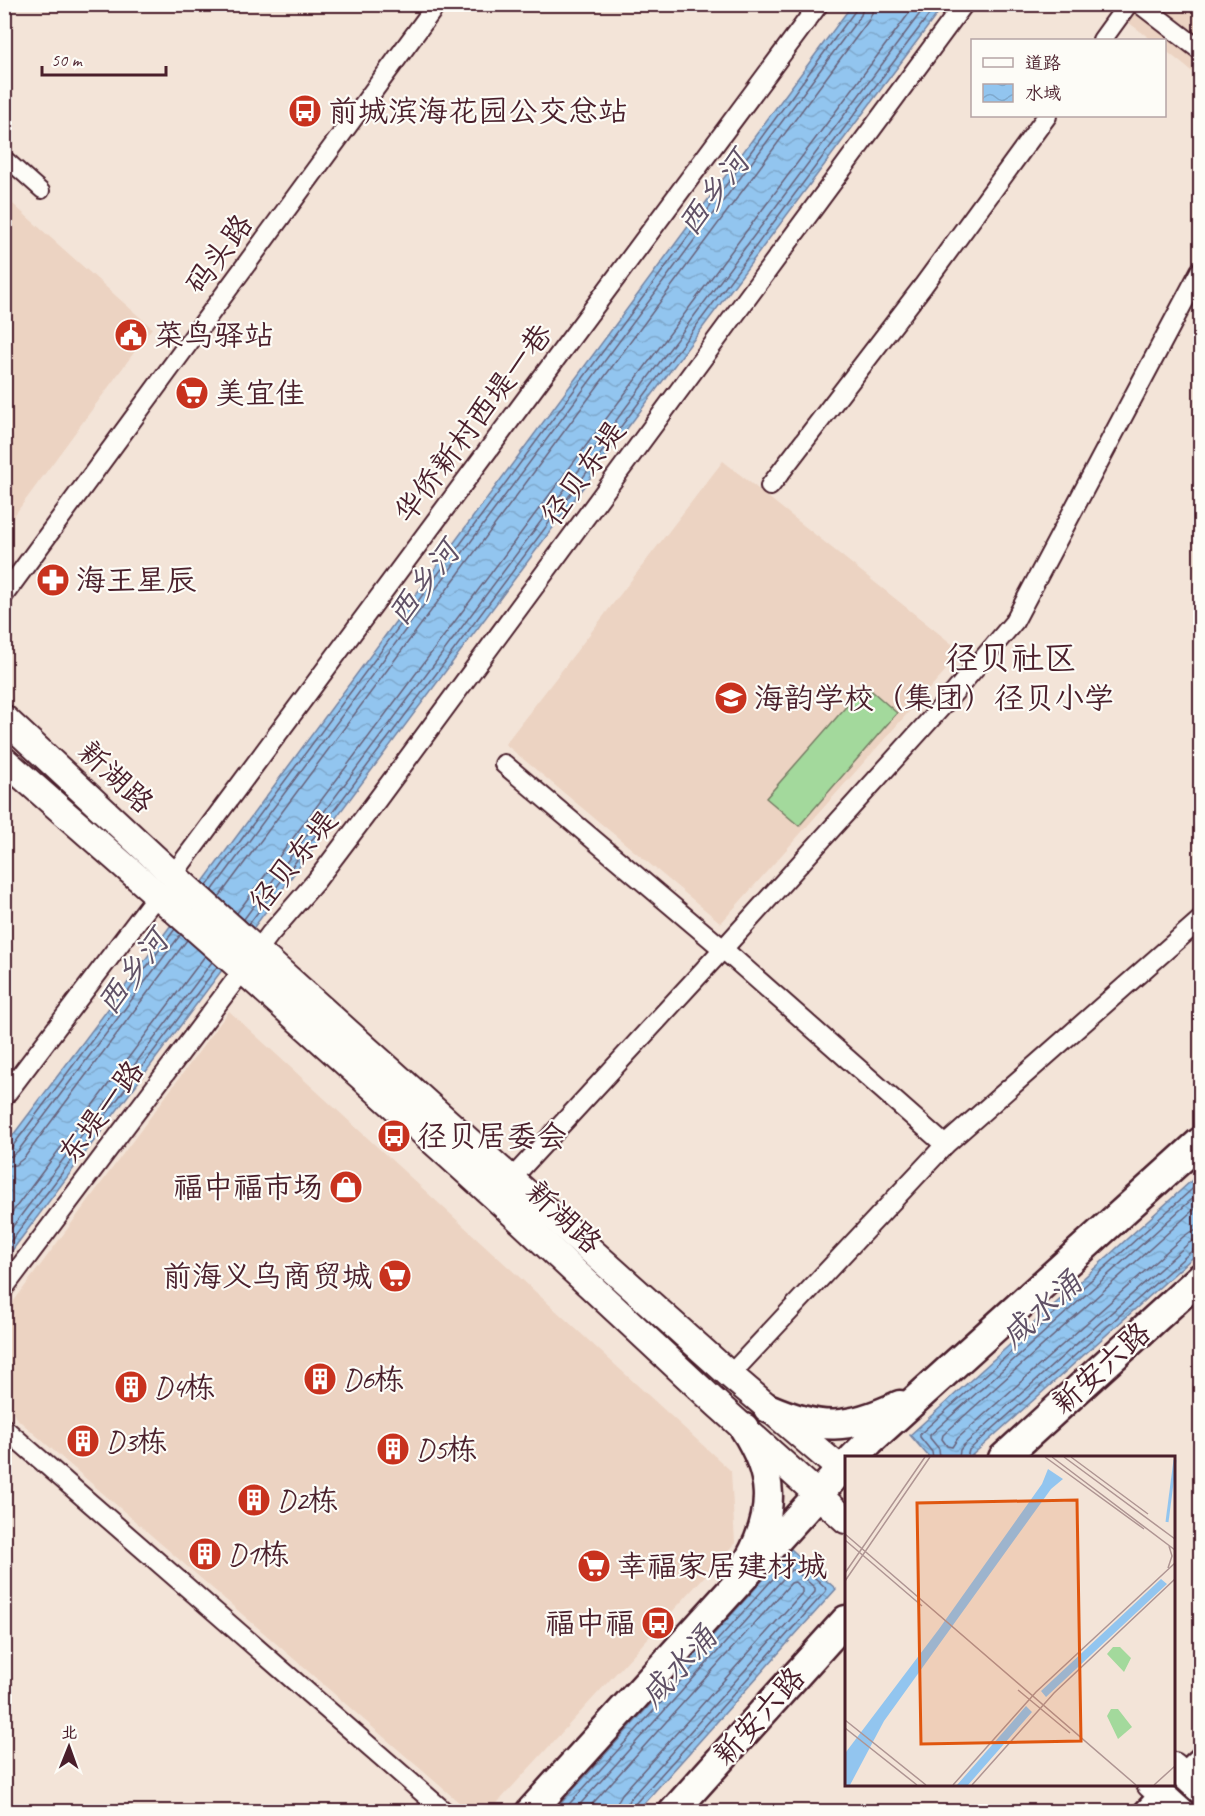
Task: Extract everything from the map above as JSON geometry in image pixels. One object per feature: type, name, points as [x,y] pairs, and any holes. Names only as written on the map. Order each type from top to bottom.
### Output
[{"type":"main road","name":"新湖路","points":[[4,718],[170,889]]},
{"type":"main road","name":"新湖路","points":[[4,760],[170,889],[503,1188],[768,1408],[845,1465]]},
{"type":"main road","points":[[857,1456],[918,1397],[1200,1142]]},
{"type":"main road","name":"新湖路","points":[[503,1188],[744,1428],[845,1519]]},
{"type":"main road","name":"新安六路","points":[[1006,1455],[1200,1278]]},
{"type":"main road","points":[[768,1408],[792,1419],[808,1423],[837,1425],[871,1417],[918,1397]]},
{"type":"main road","points":[[734,1588],[754,1552],[768,1509],[767,1477],[756,1446],[744,1428]]},
{"type":"main road","points":[[530,1812],[818,1494],[845,1468]]},
{"type":"main road","name":"新安六路","points":[[673,1812],[844,1625]]},
{"type":"main road","points":[[1152,1797],[1181,1812]]},
{"type":"street","name":"码头路","points":[[4,595],[437,4]]},
{"type":"street","name":"华侨新村西堤一巷","points":[[4,1097],[170,889],[819,4]]},
{"type":"street","name":"径贝东堤","points":[[247,957],[316,881],[365,817],[964,4]]},
{"type":"street","points":[[1103,39],[1128,4]]},
{"type":"street","points":[[1140,4],[1200,50]]},
{"type":"street","points":[[770,486],[923,286],[1046,117]]},
{"type":"street","points":[[4,157],[42,191]]},
{"type":"street","points":[[503,1188],[962,685],[1014,622],[1200,272]]},
{"type":"street","points":[[504,764],[723,949],[945,1145]]},
{"type":"street","points":[[730,1375],[945,1145],[1200,920]]},
{"type":"street","name":"东堤一路","points":[[4,1288],[247,957]]},
{"type":"street","points":[[4,1428],[446,1812]]},
{"type":"shaded area","points":[[1105,5],[1200,5],[1200,78],[1166,51],[1166,39],[1151,39]]},
{"type":"shaded area","points":[[5,197],[152,328],[5,528]]},
{"type":"shaded area","name":"海韵学校（集团）径贝小学","points":[[723,461],[962,652],[721,923],[505,744]]},
{"type":"shaded area","points":[[229,1011],[731,1471],[735,1543],[490,1811],[469,1811],[15,1417],[5,1388],[5,1313]]},
{"type":"green space","points":[[865,685],[897,713],[799,826],[766,798]]},
{"type":"water","name":"西乡河","points":[[852,5],[944,5],[5,1260],[4,1147]]},
{"type":"water","points":[[1200,1173],[1200,1251],[971,1456],[928,1456],[910,1435]]},
{"type":"water","points":[[791,1549],[836,1589],[637,1811],[554,1811]]},
{"type":"place","name":"前城滨海花园公交总站","points":[[305,111]]},
{"type":"place","name":"菜鸟驿站","points":[[131,335]]},
{"type":"place","name":"美宜佳","points":[[192,393]]},
{"type":"place","name":"海王星辰","points":[[53,580]]},
{"type":"place","name":"海韵学校（集团）径贝小学","points":[[731,698]]},
{"type":"place","name":"径贝居委会","points":[[394,1136]]},
{"type":"place","name":"福中福市场","points":[[346,1187]]},
{"type":"place","name":"前海义乌商贸城","points":[[395,1276]]},
{"type":"place","name":"D6栋","points":[[320,1379]]},
{"type":"place","name":"D4栋","points":[[131,1387]]},
{"type":"place","name":"D3栋","points":[[83,1441]]},
{"type":"place","name":"D5栋","points":[[393,1449]]},
{"type":"place","name":"D2栋","points":[[254,1500]]},
{"type":"place","name":"D1栋","points":[[205,1554]]},
{"type":"place","name":"幸福家居建材城","points":[[594,1566]]},
{"type":"place","name":"福中福","points":[[658,1623]]},
{"type":"district","name":"径贝社区","points":[[1011,657]]},
{"type":"water label","name":"咸水涌","points":[[1041,1309]]},
{"type":"water label","name":"咸水涌","points":[[678,1666]]}]
